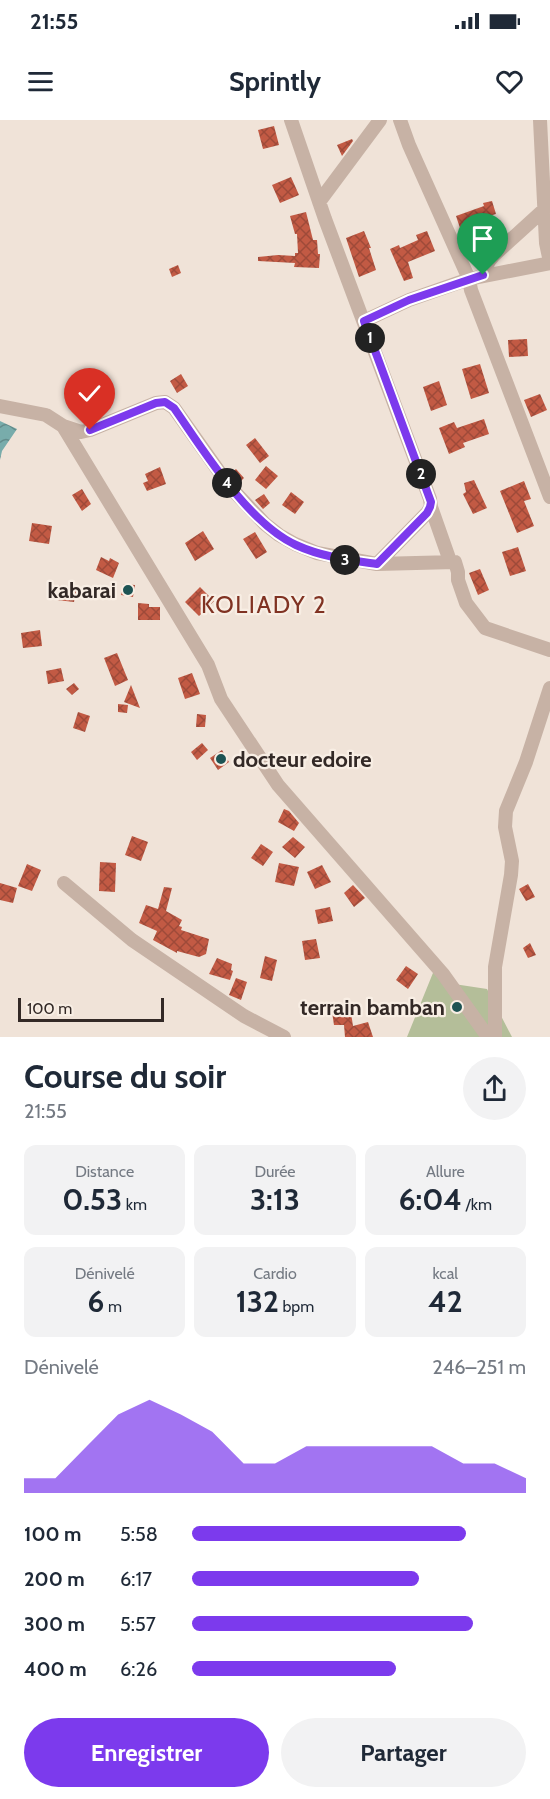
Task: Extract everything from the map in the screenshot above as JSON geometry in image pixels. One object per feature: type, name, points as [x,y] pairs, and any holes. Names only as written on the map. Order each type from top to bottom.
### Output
[{"type":"street","points":[[291,120],[319,202],[430,499],[430,507],[450,561]]},
{"type":"street","points":[[319,202],[380,120]]},
{"type":"street","points":[[400,120],[469,279],[471,290],[550,497]]},
{"type":"street","points":[[364,321],[409,300],[469,279],[550,262],[546,243],[547,206],[540,120]]},
{"type":"street","points":[[483,275],[494,255],[547,206]]},
{"type":"street","points":[[0,406],[46,415],[63,426],[81,432],[156,403],[165,402],[174,408],[230,487],[279,535],[317,553],[377,564],[455,562],[466,603],[485,628],[550,650]]},
{"type":"street","points":[[63,426],[208,665],[221,699],[278,785],[443,974],[488,1037]]},
{"type":"street","points":[[377,564],[430,507]]},
{"type":"street","points":[[495,1037],[495,967],[512,861],[505,827],[506,811],[526,762],[550,688]]},
{"type":"street","points":[[64,883],[132,940],[244,1016],[284,1037]]},
{"type":"street","points":[[477,1022],[495,1010]]},
{"type":"green space","name":"terrain bamban","points":[[437,963],[454,984],[487,989],[512,1037],[407,1037]]},
{"type":"water","points":[[0,421],[17,429],[2,451],[0,460]]},
{"type":"building","points":[[274,126],[279,145],[263,149],[258,130]]},
{"type":"building","points":[[352,139],[353,141],[342,156],[337,145]]},
{"type":"building","points":[[291,177],[299,195],[280,203],[272,185]]},
{"type":"building","points":[[492,201],[496,214],[485,217],[490,231],[464,240],[456,216]]},
{"type":"building","points":[[306,212],[313,240],[317,240],[318,254],[320,254],[319,268],[294,267],[295,263],[258,261],[258,257],[295,256],[295,253],[298,253],[297,234],[295,234],[290,216]]},
{"type":"building","points":[[364,231],[376,270],[359,277],[346,238]]},
{"type":"building","points":[[427,231],[435,251],[408,262],[413,278],[404,281],[390,249],[399,245],[400,248],[418,240],[416,235]]},
{"type":"building","points":[[178,265],[181,273],[172,277],[169,269]]},
{"type":"building","points":[[527,339],[528,356],[509,357],[508,340]]},
{"type":"building","points":[[480,364],[489,393],[471,399],[462,369]]},
{"type":"building","points":[[181,374],[188,386],[177,393],[170,381]]},
{"type":"building","points":[[439,381],[447,405],[431,411],[423,387]]},
{"type":"building","points":[[540,394],[547,410],[531,417],[524,400]]},
{"type":"building","points":[[484,419],[489,434],[463,443],[465,447],[449,454],[439,428],[454,422],[457,428]]},
{"type":"building","points":[[255,438],[269,456],[260,463],[246,445]]},
{"type":"building","points":[[266,466],[278,476],[266,489],[255,480]]},
{"type":"building","points":[[160,467],[166,484],[147,491],[143,483],[148,481],[145,474]]},
{"type":"building","points":[[236,469],[244,478],[239,483],[231,473]]},
{"type":"building","points":[[474,480],[487,508],[473,514],[463,494],[466,492],[464,483]]},
{"type":"building","points":[[524,481],[531,499],[524,501],[534,526],[517,533],[500,491]]},
{"type":"building","points":[[82,489],[91,504],[82,511],[72,495]]},
{"type":"building","points":[[291,492],[304,502],[295,514],[282,505]]},
{"type":"building","points":[[264,494],[270,503],[263,509],[255,500]]},
{"type":"building","points":[[32,523],[52,526],[49,544],[29,541]]},
{"type":"building","points":[[203,531],[214,549],[195,561],[185,543]]},
{"type":"building","points":[[255,532],[267,552],[256,559],[243,539]]},
{"type":"building","points":[[518,547],[526,571],[510,576],[502,552]]},
{"type":"building","points":[[101,557],[109,561],[110,558],[119,563],[113,578],[96,570]]},
{"type":"building","points":[[480,569],[489,590],[478,595],[469,573]]},
{"type":"building","name":"kabarai","points":[[124,584],[135,585],[133,597],[121,595]]},
{"type":"building","points":[[59,585],[77,589],[74,602],[57,600]]},
{"type":"building","points":[[200,587],[214,601],[199,616],[185,602]]},
{"type":"building","points":[[138,603],[149,604],[149,607],[160,607],[160,620],[138,620]]},
{"type":"building","points":[[40,630],[42,646],[23,648],[21,633]]},
{"type":"building","points":[[117,653],[128,680],[115,686],[104,658]]},
{"type":"building","points":[[61,668],[64,681],[48,684],[46,671]]},
{"type":"building","points":[[192,673],[200,694],[185,699],[178,678]]},
{"type":"building","points":[[74,683],[79,689],[72,695],[66,689]]},
{"type":"building","points":[[131,685],[140,708],[124,702]]},
{"type":"building","points":[[118,704],[128,705],[127,713],[118,712]]},
{"type":"building","points":[[78,712],[90,716],[85,732],[73,728]]},
{"type":"building","points":[[197,714],[206,715],[205,727],[196,727]]},
{"type":"building","points":[[202,743],[208,750],[197,760],[191,752]]},
{"type":"building","name":"docteur edoire","points":[[222,750],[229,762],[218,770],[210,758]]},
{"type":"building","points":[[284,809],[289,811],[299,823],[294,831],[278,822]]},
{"type":"building","points":[[132,836],[148,842],[141,861],[125,855]]},
{"type":"building","points":[[293,837],[305,847],[295,858],[282,847]]},
{"type":"building","points":[[261,844],[273,852],[263,866],[251,858]]},
{"type":"building","points":[[100,862],[116,863],[115,892],[99,891]]},
{"type":"building","points":[[279,863],[299,867],[294,886],[275,882]]},
{"type":"building","points":[[27,864],[41,870],[32,891],[18,886]]},
{"type":"building","points":[[322,865],[331,882],[315,889],[307,872]]},
{"type":"building","points":[[0,883],[17,888],[13,903],[0,900]]},
{"type":"building","points":[[528,884],[535,897],[526,901],[519,889]]},
{"type":"building","points":[[353,885],[365,898],[354,907],[344,893]]},
{"type":"building","points":[[164,887],[172,888],[166,911],[182,920],[179,926],[182,927],[181,930],[209,939],[206,954],[199,957],[177,951],[177,953],[153,940],[157,931],[139,923],[146,905],[158,909]]},
{"type":"building","points":[[330,907],[333,921],[318,924],[315,910]]},
{"type":"building","points":[[316,939],[320,958],[305,960],[302,941]]},
{"type":"building","points":[[530,943],[536,955],[528,958],[523,948]]},
{"type":"building","points":[[265,956],[277,960],[272,981],[260,978]]},
{"type":"building","points":[[217,958],[232,964],[231,970],[233,971],[230,980],[209,974]]},
{"type":"building","points":[[406,966],[418,974],[408,989],[396,980]]},
{"type":"building","points":[[236,978],[247,982],[241,1000],[229,995]]},
{"type":"building","points":[[336,1006],[350,1006],[353,1026],[368,1022],[373,1037],[345,1037],[344,1025],[334,1025],[332,1012],[336,1012]]},
{"type":"place","name":"kabarai","points":[[128,590]]},
{"type":"place","name":"docteur edoire","points":[[221,759]]},
{"type":"place","name":"terrain bamban","points":[[457,1007]]},
{"type":"district","name":"KOLIADY 2","points":[[264,605]]},
{"type":"route","points":[[90,430],[156,403],[165,402],[174,408],[230,487],[279,535],[317,553],[377,564],[427,513],[431,502],[364,321],[409,300],[483,275]]}]
